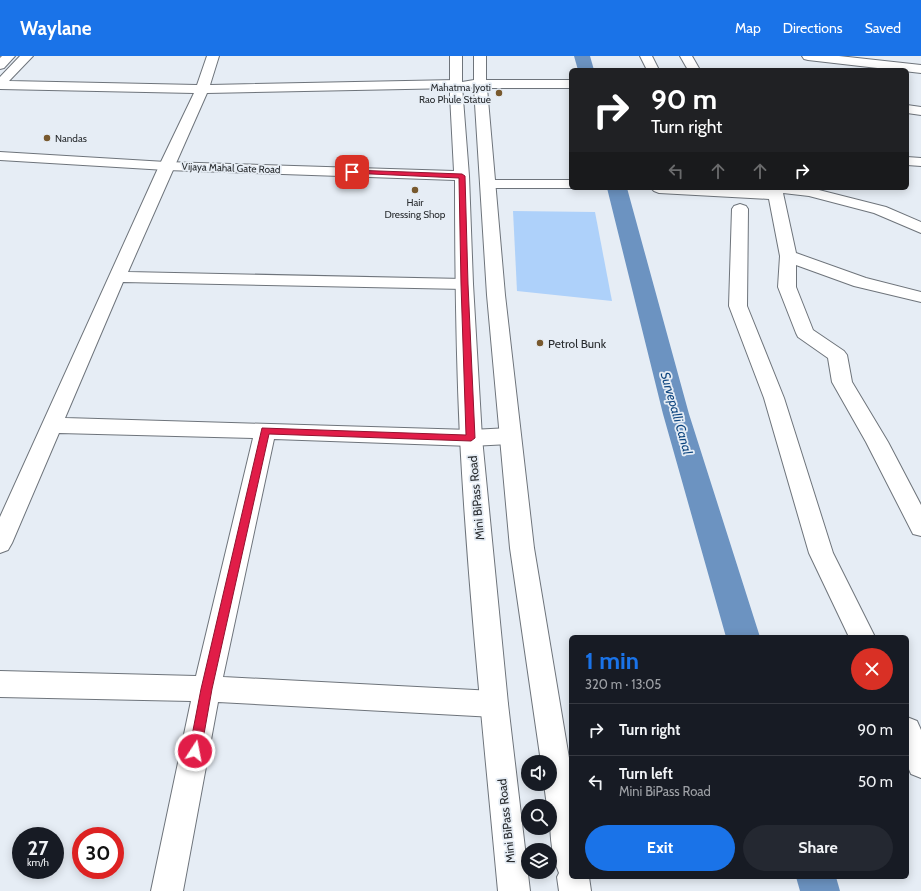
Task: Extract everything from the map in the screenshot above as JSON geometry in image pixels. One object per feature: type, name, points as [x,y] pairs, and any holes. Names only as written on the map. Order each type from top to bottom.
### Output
[{"type":"street","points":[[0,65],[9,56]]},
{"type":"street","points":[[0,84],[28,56]]},
{"type":"street","points":[[0,543],[166,166],[202,89],[213,56]]},
{"type":"street","name":"Mini BiPass Road","points":[[456,56],[456,84],[462,176],[464,284],[471,438],[494,704],[514,891]]},
{"type":"street","points":[[480,56],[480,84],[489,184],[496,295],[522,548],[569,852]]},
{"type":"street","points":[[646,56],[652,68]]},
{"type":"street","points":[[686,56],[693,68]]},
{"type":"street","points":[[808,56],[921,69]]},
{"type":"street","points":[[0,84],[202,89],[456,84],[569,84]]},
{"type":"street","points":[[909,109],[921,111]]},
{"type":"street","name":"Vijaya Mahal Gate Road","points":[[0,156],[166,166],[462,176]]},
{"type":"street","points":[[909,161],[921,162]]},
{"type":"street","points":[[489,184],[569,184]]},
{"type":"street","points":[[770,190],[788,256],[787,287],[805,333],[836,355],[842,382],[877,442],[921,527]]},
{"type":"street","points":[[796,190],[880,210],[921,228]]},
{"type":"street","points":[[740,209],[738,306],[774,398],[821,553],[861,635]]},
{"type":"street","points":[[788,256],[860,282],[921,297]]},
{"type":"street","points":[[117,277],[464,284]]},
{"type":"street","points":[[52,425],[471,438],[510,436]]},
{"type":"street","points":[[167,891],[207,689],[265,431]]},
{"type":"street","points":[[0,684],[207,689],[494,704]]},
{"type":"street","points":[[909,736],[921,764]]},
{"type":"street","points":[[573,879],[575,891]]},
{"type":"shaded area","points":[[513,211],[595,212],[612,301],[517,291]]},
{"type":"waterway","name":"Survepalli Canal","points":[[582,56],[585,68]]},
{"type":"waterway","name":"Survepalli Canal","points":[[618,190],[676,414],[742,635]]},
{"type":"waterway","name":"Survepalli Canal","points":[[817,879],[820,891]]},
{"type":"place","name":"Mahatma Jyoti Rao Phule Statue","points":[[499,93]]},
{"type":"place","name":"Nandas","points":[[47,138]]},
{"type":"place","name":"Hair Dressing Shop","points":[[415,190]]},
{"type":"place","name":"Petrol Bunk","points":[[540,343]]},
{"type":"route","points":[[195,751],[207,689],[265,431],[471,438],[464,284],[462,176],[352,172]]}]
